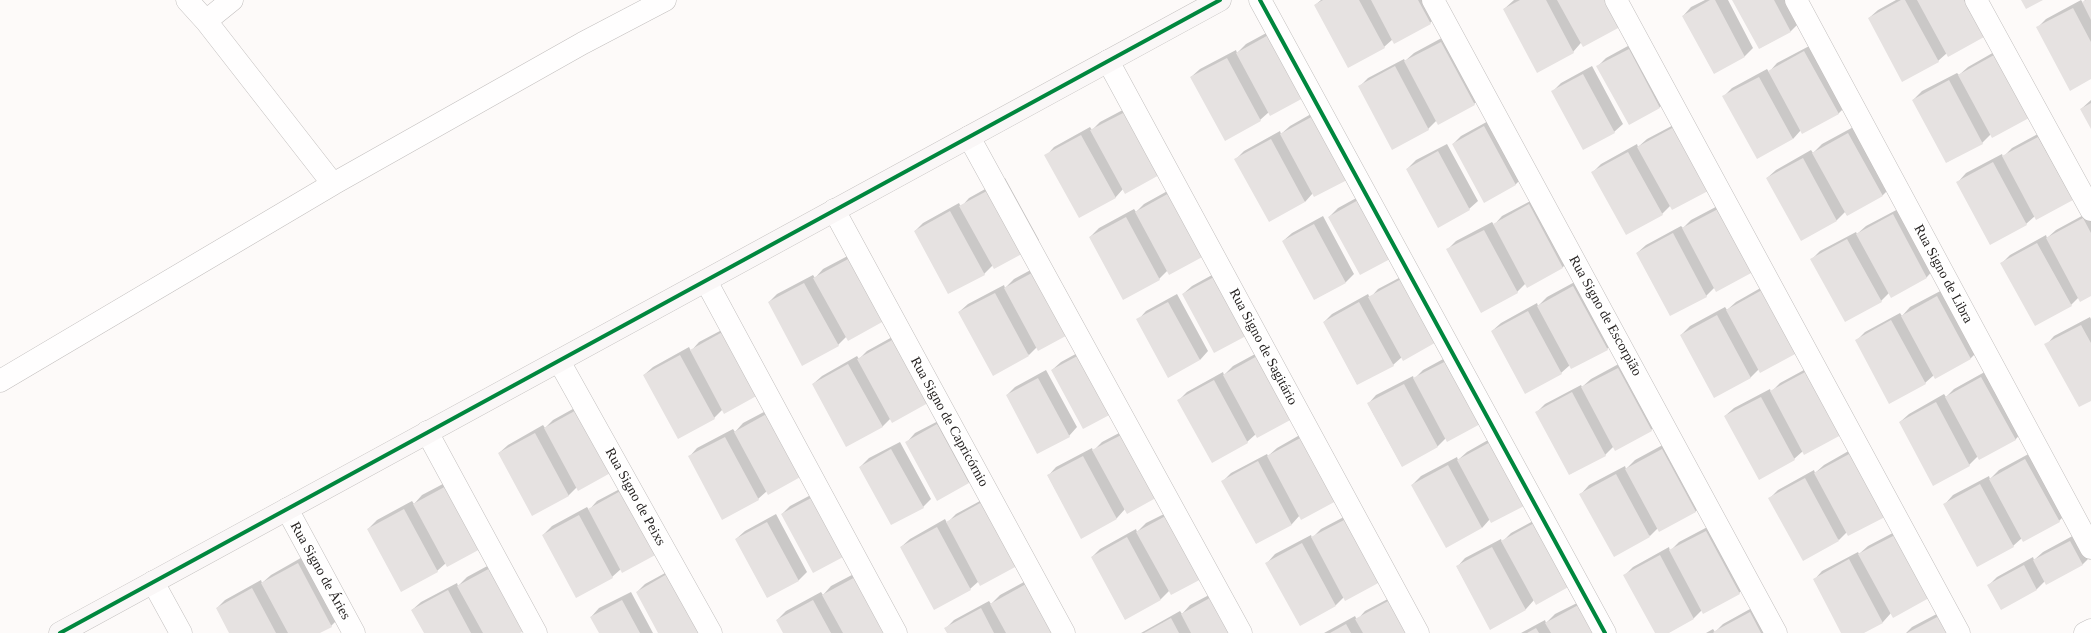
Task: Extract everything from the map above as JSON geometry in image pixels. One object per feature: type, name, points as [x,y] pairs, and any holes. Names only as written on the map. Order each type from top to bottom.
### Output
[{"type":"street","points":[[187,0],[206,20],[333,184]]},
{"type":"street","points":[[206,20],[232,0]]},
{"type":"street","points":[[0,381],[333,184],[583,43],[665,0]]},
{"type":"street","points":[[60,633],[1220,0]]},
{"type":"street","points":[[1260,0],[1605,633]]},
{"type":"street","name":"Rua Signo de Escorpião","points":[[1433,0],[1776,633]]},
{"type":"street","points":[[1616,0],[1959,633]]},
{"type":"street","name":"Rua Signo de Libra","points":[[1796,0],[2091,548]]},
{"type":"street","points":[[1976,0],[2091,210]]},
{"type":"street","name":"Rua Signo de Sagitário","points":[[1108,61],[1418,633]]},
{"type":"street","points":[[969,137],[1241,633]]},
{"type":"street","name":"Rua Signo de Capricórnio","points":[[834,210],[1064,633]]},
{"type":"street","points":[[706,281],[896,633]]},
{"type":"street","name":"Rua Signo de Peixs","points":[[559,361],[711,633]]},
{"type":"street","points":[[427,432],[536,633]]},
{"type":"street","name":"Rua Signo de Áries","points":[[286,509],[354,633]]},
{"type":"street","points":[[153,582],[181,633]]},
{"type":"street","points":[[2085,633],[2091,630]]},
{"type":"building","points":[[1323,0],[1359,0],[1385,48],[1348,68],[1314,5]]},
{"type":"building","points":[[1371,0],[1418,0],[1431,24],[1394,44]]},
{"type":"building","points":[[1520,0],[1546,0],[1574,53],[1537,73],[1503,9]]},
{"type":"building","points":[[1557,0],[1605,0],[1620,27],[1583,47]]},
{"type":"building","points":[[1710,0],[1715,0],[1745,57],[1714,74],[1682,16]]},
{"type":"building","points":[[1732,0],[1774,0],[1791,32],[1759,49]]},
{"type":"building","points":[[1901,0],[1905,0],[1939,62],[1902,82],[1868,18]]},
{"type":"building","points":[[1917,0],[1964,0],[1984,37],[1948,57]]},
{"type":"building","points":[[2021,0],[2043,0],[2026,9]]},
{"type":"building","points":[[2091,0],[2091,20],[2082,2]]},
{"type":"building","points":[[2073,8],[2091,42],[2091,79],[2070,91],[2036,27]]},
{"type":"building","points":[[1272,33],[1307,96],[1270,116],[1236,53]]},
{"type":"building","points":[[1441,42],[1475,105],[1438,125],[1404,61]]},
{"type":"building","points":[[1629,49],[1660,108],[1629,125],[1596,66]]},
{"type":"building","points":[[1804,51],[1839,114],[1802,134],[1768,71]]},
{"type":"building","points":[[1994,55],[2029,118],[1992,138],[1958,75]]},
{"type":"building","points":[[1227,58],[1261,121],[1225,141],[1190,77]]},
{"type":"building","points":[[1395,66],[1429,130],[1392,150],[1358,86]]},
{"type":"building","points":[[1583,74],[1615,133],[1583,150],[1551,91]]},
{"type":"building","points":[[1759,77],[1793,139],[1757,159],[1722,96]]},
{"type":"building","points":[[1949,80],[1983,144],[1946,163],[1912,100]]},
{"type":"building","points":[[2091,103],[2091,129],[2080,109]]},
{"type":"building","points":[[1127,111],[1161,174],[1125,194],[1090,130]]},
{"type":"building","points":[[1317,114],[1351,178],[1314,197],[1280,134]]},
{"type":"building","points":[[1484,126],[1516,185],[1484,203],[1452,144]]},
{"type":"building","points":[[1674,127],[1708,191],[1672,210],[1637,147]]},
{"type":"building","points":[[1848,133],[1883,196],[1847,216],[1812,153]]},
{"type":"building","points":[[1081,135],[1116,198],[1079,218],[1044,155]]},
{"type":"building","points":[[2038,137],[2073,200],[2036,220],[2002,156]]},
{"type":"building","points":[[1271,139],[1305,202],[1269,222],[1234,159]]},
{"type":"building","points":[[1438,151],[1470,210],[1438,228],[1406,169]]},
{"type":"building","points":[[1628,152],[1663,215],[1626,235],[1591,172]]},
{"type":"building","points":[[1803,158],[1837,221],[1801,241],[1766,178]]},
{"type":"building","points":[[1993,162],[2027,225],[1990,245],[1956,182]]},
{"type":"building","points":[[996,186],[1031,249],[994,269],[959,206]]},
{"type":"building","points":[[1171,192],[1206,255],[1169,275],[1135,212]]},
{"type":"building","points":[[1360,199],[1392,258],[1360,275],[1328,217]]},
{"type":"building","points":[[1529,204],[1563,268],[1527,288],[1493,224]]},
{"type":"building","points":[[1718,209],[1753,272],[1716,292],[1682,228]]},
{"type":"building","points":[[950,211],[985,275],[948,294],[914,231]]},
{"type":"building","points":[[1893,214],[1927,278],[1891,298],[1856,234]]},
{"type":"building","points":[[1126,217],[1160,280],[1123,300],[1089,237]]},
{"type":"building","points":[[2083,218],[2091,233],[2091,296],[2080,302],[2046,238]]},
{"type":"building","points":[[1314,224],[1346,283],[1314,300],[1282,241]]},
{"type":"building","points":[[1484,230],[1518,293],[1481,313],[1446,249]]},
{"type":"building","points":[[1673,233],[1707,297],[1670,316],[1636,253]]},
{"type":"building","points":[[1847,239],[1882,302],[1845,322],[1810,259]]},
{"type":"building","points":[[2037,243],[2072,306],[2035,326],[2000,263]]},
{"type":"building","points":[[850,258],[884,321],[848,341],[813,278]]},
{"type":"building","points":[[1041,268],[1075,331],[1038,351],[1004,288]]},
{"type":"building","points":[[1214,277],[1246,336],[1214,353],[1182,294]]},
{"type":"building","points":[[1405,277],[1440,340],[1403,361],[1368,297]]},
{"type":"building","points":[[804,283],[839,346],[802,366],[768,302]]},
{"type":"building","points":[[1573,286],[1608,350],[1571,369],[1537,306]]},
{"type":"building","points":[[1762,290],[1797,353],[1760,373],[1726,310]]},
{"type":"building","points":[[995,293],[1029,356],[993,376],[958,312]]},
{"type":"building","points":[[1937,296],[1971,359],[1935,379],[1901,316]]},
{"type":"building","points":[[1168,302],[1200,360],[1168,378],[1136,319]]},
{"type":"building","points":[[1359,302],[1394,366],[1357,385],[1323,322]]},
{"type":"building","points":[[1528,311],[1562,374],[1525,394],[1491,331]]},
{"type":"building","points":[[1717,315],[1751,378],[1714,398],[1680,335]]},
{"type":"building","points":[[1891,320],[1926,384],[1889,404],[1855,340]]},
{"type":"building","points":[[2081,325],[2091,343],[2091,401],[2079,407],[2044,344]]},
{"type":"building","points":[[726,330],[760,394],[724,414],[690,350]]},
{"type":"building","points":[[894,339],[928,403],[892,423],[857,359]]},
{"type":"building","points":[[1083,353],[1115,412],[1083,429],[1051,370]]},
{"type":"building","points":[[680,355],[715,419],[678,439],[643,375]]},
{"type":"building","points":[[1259,355],[1294,418],[1257,438],[1223,375]]},
{"type":"building","points":[[1450,359],[1484,422],[1447,442],[1413,378]]},
{"type":"building","points":[[848,364],[883,427],[846,447],[812,384]]},
{"type":"building","points":[[1618,368],[1652,431],[1615,451],[1581,387]]},
{"type":"building","points":[[1807,371],[1841,435],[1804,455],[1770,391]]},
{"type":"building","points":[[1981,377],[2016,440],[1979,460],[1945,397]]},
{"type":"building","points":[[1038,378],[1070,437],[1037,454],[1006,395]]},
{"type":"building","points":[[1214,380],[1248,443],[1212,463],[1177,400]]},
{"type":"building","points":[[1404,384],[1438,447],[1402,467],[1367,403]]},
{"type":"building","points":[[1572,392],[1606,456],[1569,475],[1535,412]]},
{"type":"building","points":[[1761,397],[1795,460],[1759,480],[1724,416]]},
{"type":"building","points":[[1936,402],[1970,466],[1933,486],[1899,422]]},
{"type":"building","points":[[580,408],[614,471],[578,491],[544,428]]},
{"type":"building","points":[[770,412],[804,475],[768,495],[734,432]]},
{"type":"building","points":[[937,424],[969,483],[937,501],[905,442]]},
{"type":"building","points":[[1129,431],[1163,494],[1127,514],[1092,450]]},
{"type":"building","points":[[535,433],[569,496],[532,516],[498,453]]},
{"type":"building","points":[[1304,436],[1338,500],[1301,520],[1267,456]]},
{"type":"building","points":[[725,437],[759,500],[722,520],[688,456]]},
{"type":"building","points":[[1494,440],[1528,504],[1491,523],[1457,460]]},
{"type":"building","points":[[891,449],[924,508],[891,525],[859,467]]},
{"type":"building","points":[[1662,449],[1696,512],[1659,532],[1625,469]]},
{"type":"building","points":[[1851,453],[1885,517],[1848,536],[1814,473]]},
{"type":"building","points":[[1083,456],[1117,519],[1081,539],[1047,475]]},
{"type":"building","points":[[2025,459],[2060,522],[2023,542],[1989,479]]},
{"type":"building","points":[[1258,461],[1292,525],[1256,544],[1221,481]]},
{"type":"building","points":[[1448,465],[1482,528],[1446,548],[1411,485]]},
{"type":"building","points":[[1616,474],[1650,537],[1614,557],[1579,494]]},
{"type":"building","points":[[1805,478],[1839,541],[1803,561],[1768,498]]},
{"type":"building","points":[[450,484],[484,547],[447,567],[413,504]]},
{"type":"building","points":[[1980,484],[2014,547],[1977,567],[1943,504]]},
{"type":"building","points":[[624,489],[659,553],[622,573],[588,509]]},
{"type":"building","points":[[813,497],[845,556],[813,573],[781,514]]},
{"type":"building","points":[[982,502],[1017,566],[980,586],[946,522]]},
{"type":"building","points":[[404,509],[438,572],[401,592],[367,529]]},
{"type":"building","points":[[1173,512],[1207,576],[1171,595],[1136,532]]},
{"type":"building","points":[[579,515],[613,578],[576,598],[542,535]]},
{"type":"building","points":[[1348,518],[1382,581],[1345,601],[1311,537]]},
{"type":"building","points":[[1538,521],[1572,585],[1536,605],[1501,541]]},
{"type":"building","points":[[767,522],[799,581],[767,598],[735,539]]},
{"type":"building","points":[[937,527],[971,590],[934,610],[900,547]]},
{"type":"building","points":[[1706,531],[1740,594],[1703,614],[1669,550]]},
{"type":"building","points":[[1895,535],[1929,598],[1893,618],[1858,554]]},
{"type":"building","points":[[1127,537],[1161,600],[1125,620],[1091,557]]},
{"type":"building","points":[[2070,541],[2083,565],[2046,585],[2033,560]]},
{"type":"building","points":[[1302,543],[1336,606],[1300,626],[1265,563]]},
{"type":"building","points":[[1492,547],[1526,610],[1490,630],[1456,566]]},
{"type":"building","points":[[1660,555],[1694,619],[1669,633],[1655,633],[1623,575]]},
{"type":"building","points":[[1849,559],[1883,623],[1864,633],[1841,633],[1813,579]]},
{"type":"building","points":[[298,563],[332,627],[320,633],[288,633],[261,583]]},
{"type":"building","points":[[2024,565],[2037,590],[2001,610],[1987,585]]},
{"type":"building","points":[[494,566],[528,629],[520,633],[483,633],[457,586]]},
{"type":"building","points":[[667,574],[699,633],[658,633],[636,592]]},
{"type":"building","points":[[859,575],[890,633],[843,633],[822,595]]},
{"type":"building","points":[[1026,584],[1053,633],[1006,633],[990,604]]},
{"type":"building","points":[[252,588],[276,633],[229,633],[216,608]]},
{"type":"building","points":[[448,590],[471,633],[424,633],[411,610]]},
{"type":"building","points":[[1217,594],[1238,633],[1191,633],[1181,614]]},
{"type":"building","points":[[1392,599],[1410,633],[1363,633],[1355,619]]},
{"type":"building","points":[[622,600],[640,633],[599,633],[590,617]]},
{"type":"building","points":[[813,600],[831,633],[783,633],[776,620]]},
{"type":"building","points":[[1582,603],[1598,633],[1551,633],[1545,623]]},
{"type":"building","points":[[981,608],[994,633],[947,633],[944,628]]},
{"type":"building","points":[[1750,612],[1761,633],[1713,632]]},
{"type":"building","points":[[1939,616],[1948,633],[1907,633]]},
{"type":"building","points":[[1171,618],[1179,633],[1144,633]]},
{"type":"building","points":[[1346,624],[1351,633],[1330,633]]},
{"type":"building","points":[[1536,628],[1539,633],[1527,633]]},
{"type":"cycle path","points":[[60,633],[1220,0]]},
{"type":"cycle path","points":[[1260,0],[1605,633]]}]
